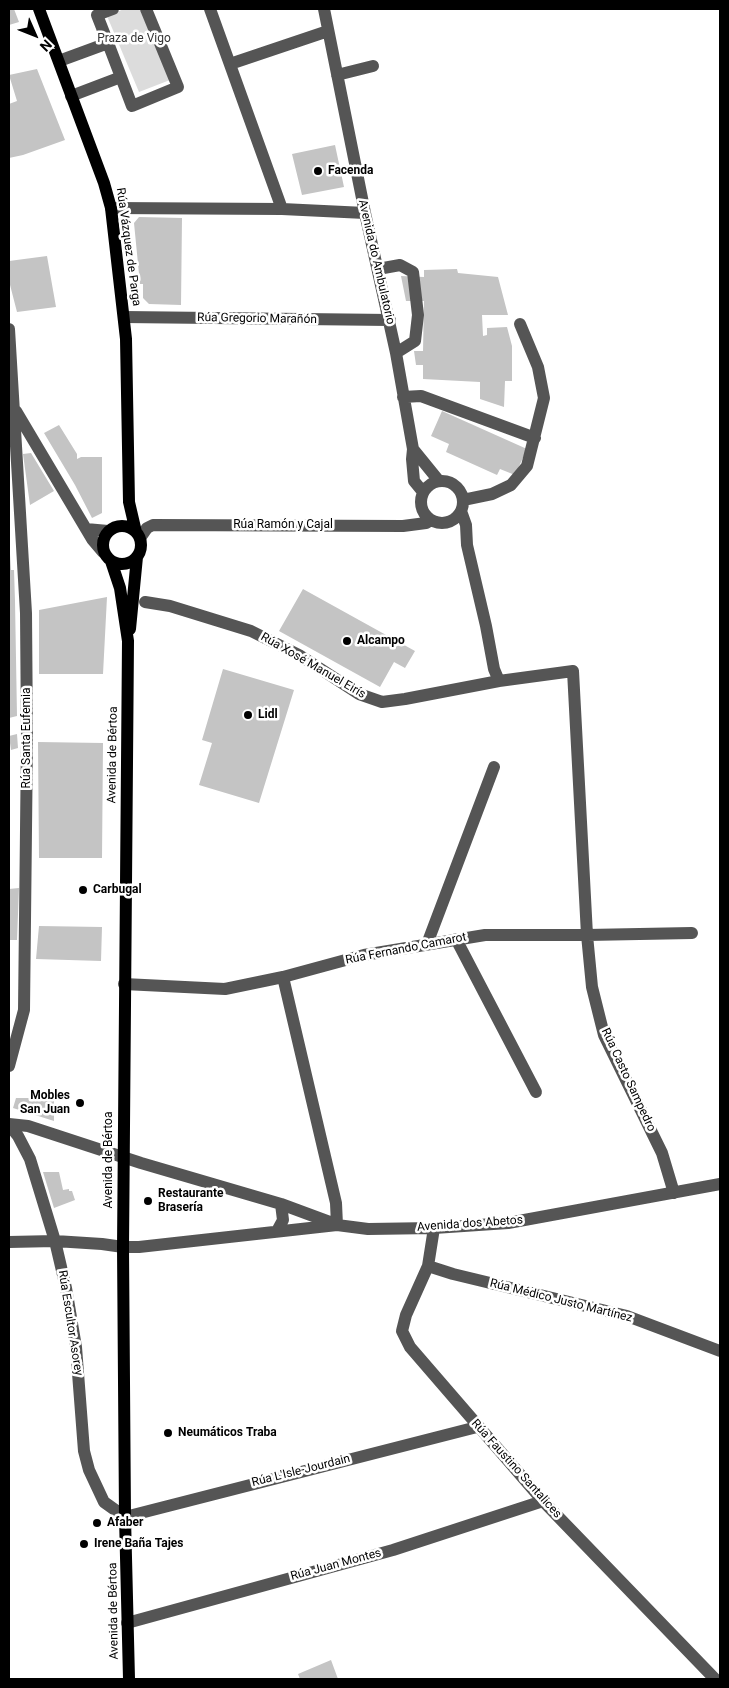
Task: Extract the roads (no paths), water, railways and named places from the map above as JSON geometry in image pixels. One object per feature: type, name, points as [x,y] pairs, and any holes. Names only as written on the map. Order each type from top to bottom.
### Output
[{"type":"main road","name":"Rúa Vázquez de Parga","points":[[39,9],[104,183],[111,208],[127,359],[129,502],[138,535]]},
{"type":"main road","points":[[110,529],[124,526],[138,535],[140,551],[137,557],[127,564],[116,564],[107,557],[102,541],[110,529],[129,502]]},
{"type":"main road","name":"Avenida de Bértoa","points":[[107,557],[120,588],[128,642]]},
{"type":"main road","name":"Avenida de Bértoa","points":[[129,1679],[125,1517],[123,1247],[124,984],[128,642],[137,557]]},
{"type":"street","points":[[113,9],[98,15],[132,106],[178,87],[146,9]]},
{"type":"street","points":[[210,9],[282,210]]},
{"type":"street","name":"Avenida do Ambulatorio","points":[[324,9],[365,214],[390,320],[413,449],[414,481],[423,492]]},
{"type":"street","points":[[230,64],[328,31]]},
{"type":"street","points":[[58,61],[108,43]]},
{"type":"street","points":[[337,76],[373,66]]},
{"type":"street","points":[[71,96],[120,77]]},
{"type":"street","points":[[111,208],[282,210],[365,214]]},
{"type":"street","points":[[378,268],[400,265],[413,272],[418,315],[415,341],[396,353]]},
{"type":"street","name":"Rúa Gregorio Marañón","points":[[124,317],[390,320]]},
{"type":"street","points":[[499,681],[483,643],[484,618],[467,545],[466,525],[462,506],[458,487],[446,481],[439,481],[427,487],[421,498],[422,510],[431,520],[438,523],[446,523],[456,518],[462,506],[511,485],[527,466],[544,398],[538,367],[520,324]]},
{"type":"street","name":"Rúa Santa Eufemia","points":[[9,329],[15,455],[26,614],[27,739],[24,1010],[9,1066]]},
{"type":"street","points":[[403,397],[420,396],[535,438]]},
{"type":"street","points":[[12,403],[86,529],[107,557]]},
{"type":"street","name":"Avenida do Ambulatorio","points":[[413,449],[439,481]]},
{"type":"street","name":"Rúa Ramón y Cajal","points":[[138,535],[153,524],[403,526],[426,523],[431,520]]},
{"type":"street","points":[[446,523],[454,528],[467,545]]},
{"type":"street","points":[[86,529],[110,529]]},
{"type":"street","points":[[131,623],[145,602],[136,579]]},
{"type":"street","name":"Rúa Xosé Manuel Eirís","points":[[145,602],[187,611],[259,634],[299,656],[359,694],[382,702],[499,681],[573,671]]},
{"type":"street","points":[[259,634],[262,622]]},
{"type":"street","name":"Rúa Casto Sampedro","points":[[573,671],[587,935],[592,987],[604,1035],[662,1153],[674,1193]]},
{"type":"street","points":[[426,944],[494,767]]},
{"type":"street","name":"Rúa Fernando Camarot","points":[[124,984],[225,989],[283,977],[364,955],[484,935],[692,933]]},
{"type":"street","points":[[456,939],[536,1092]]},
{"type":"street","points":[[9,1125],[28,1126],[141,1164],[281,1204],[337,1225],[336,1204],[283,977]]},
{"type":"street","name":"Rúa Escultor Asorey","points":[[9,1125],[18,1136],[30,1159],[66,1288],[76,1347],[84,1452],[89,1470],[104,1502],[125,1517]]},
{"type":"street","name":"Avenida dos Abetos","points":[[9,1242],[54,1241],[123,1247],[337,1225],[368,1229],[434,1228],[508,1223],[720,1184]]},
{"type":"street","points":[[277,1231],[283,1220],[281,1204]]},
{"type":"street","name":"Rúa Faustino Santalices","points":[[434,1228],[428,1266],[406,1315],[402,1331],[410,1347],[477,1427],[543,1501],[715,1679]]},
{"type":"street","name":"Rúa Médico Justo Martínez","points":[[428,1266],[453,1274],[627,1316],[720,1351]]},
{"type":"street","name":"Rúa L'Isle-Jourdain","points":[[125,1517],[477,1427]]},
{"type":"street","name":"Rúa Juan Montes","points":[[127,1624],[394,1550],[543,1501]]},
{"type":"place","name":"Facenda","points":[[318,171]]},
{"type":"place","name":"Alcampo","points":[[347,641]]},
{"type":"place","name":"Lidl","points":[[248,715]]},
{"type":"place","name":"Carbugal","points":[[83,890]]},
{"type":"place","name":"Mobles San Juan","points":[[80,1103]]},
{"type":"place","name":"Restaurante Brasería","points":[[148,1201]]},
{"type":"place","name":"Neumáticos Traba","points":[[168,1433]]},
{"type":"place","name":"Afaber","points":[[97,1523]]},
{"type":"place","name":"Irene Baña Tajes","points":[[84,1544]]},
{"type":"park label","name":"Praza de Vigo","points":[[134,39]]}]
